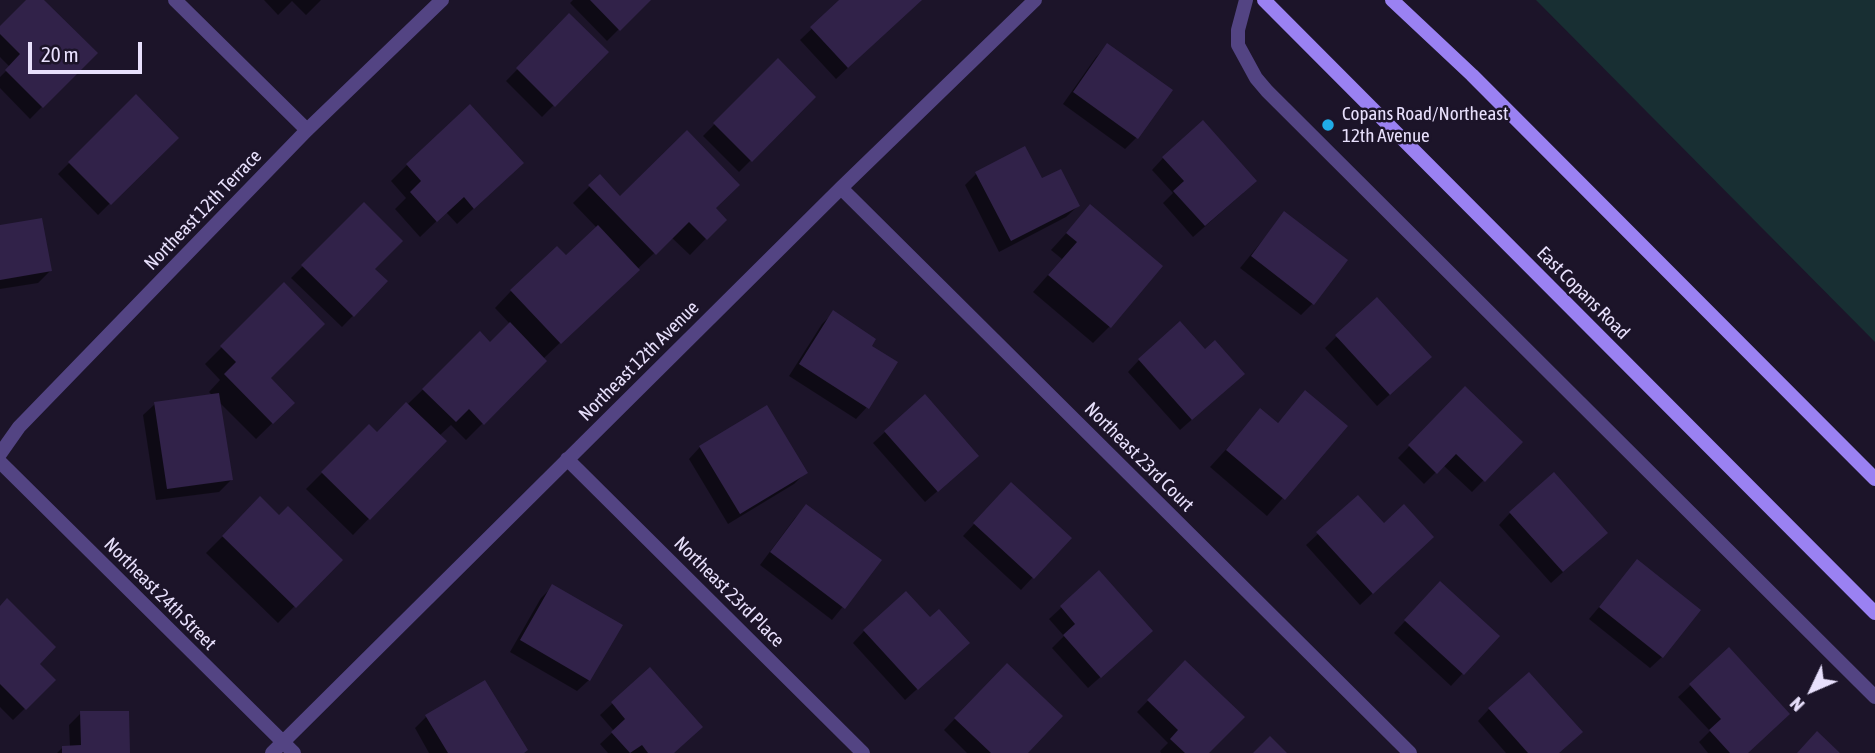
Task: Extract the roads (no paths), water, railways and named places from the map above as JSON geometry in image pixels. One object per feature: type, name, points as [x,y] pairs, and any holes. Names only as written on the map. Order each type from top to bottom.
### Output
[{"type":"main road","name":"East Copans Road","points":[[1264,0],[1875,613]]},
{"type":"main road","points":[[1392,0],[1472,75],[1875,479]]},
{"type":"street","points":[[175,0],[307,130]]},
{"type":"street","name":"Northeast 12th Terrace","points":[[0,454],[19,427],[307,130],[442,0]]},
{"type":"street","name":"Northeast 12th Avenue","points":[[283,749],[568,459],[1035,0]]},
{"type":"street","points":[[1245,0],[1238,30],[1238,45],[1256,78],[1875,697]]},
{"type":"street","name":"Northeast 23rd Court","points":[[841,188],[1410,753]]},
{"type":"street","name":"Northeast 23rd Place","points":[[568,459],[863,753]]},
{"type":"street","name":"Northeast 24th Street","points":[[0,462],[283,749]]},
{"type":"place","name":"Copans Road/Northeast 12th Avenue","points":[[1328,125]]}]
